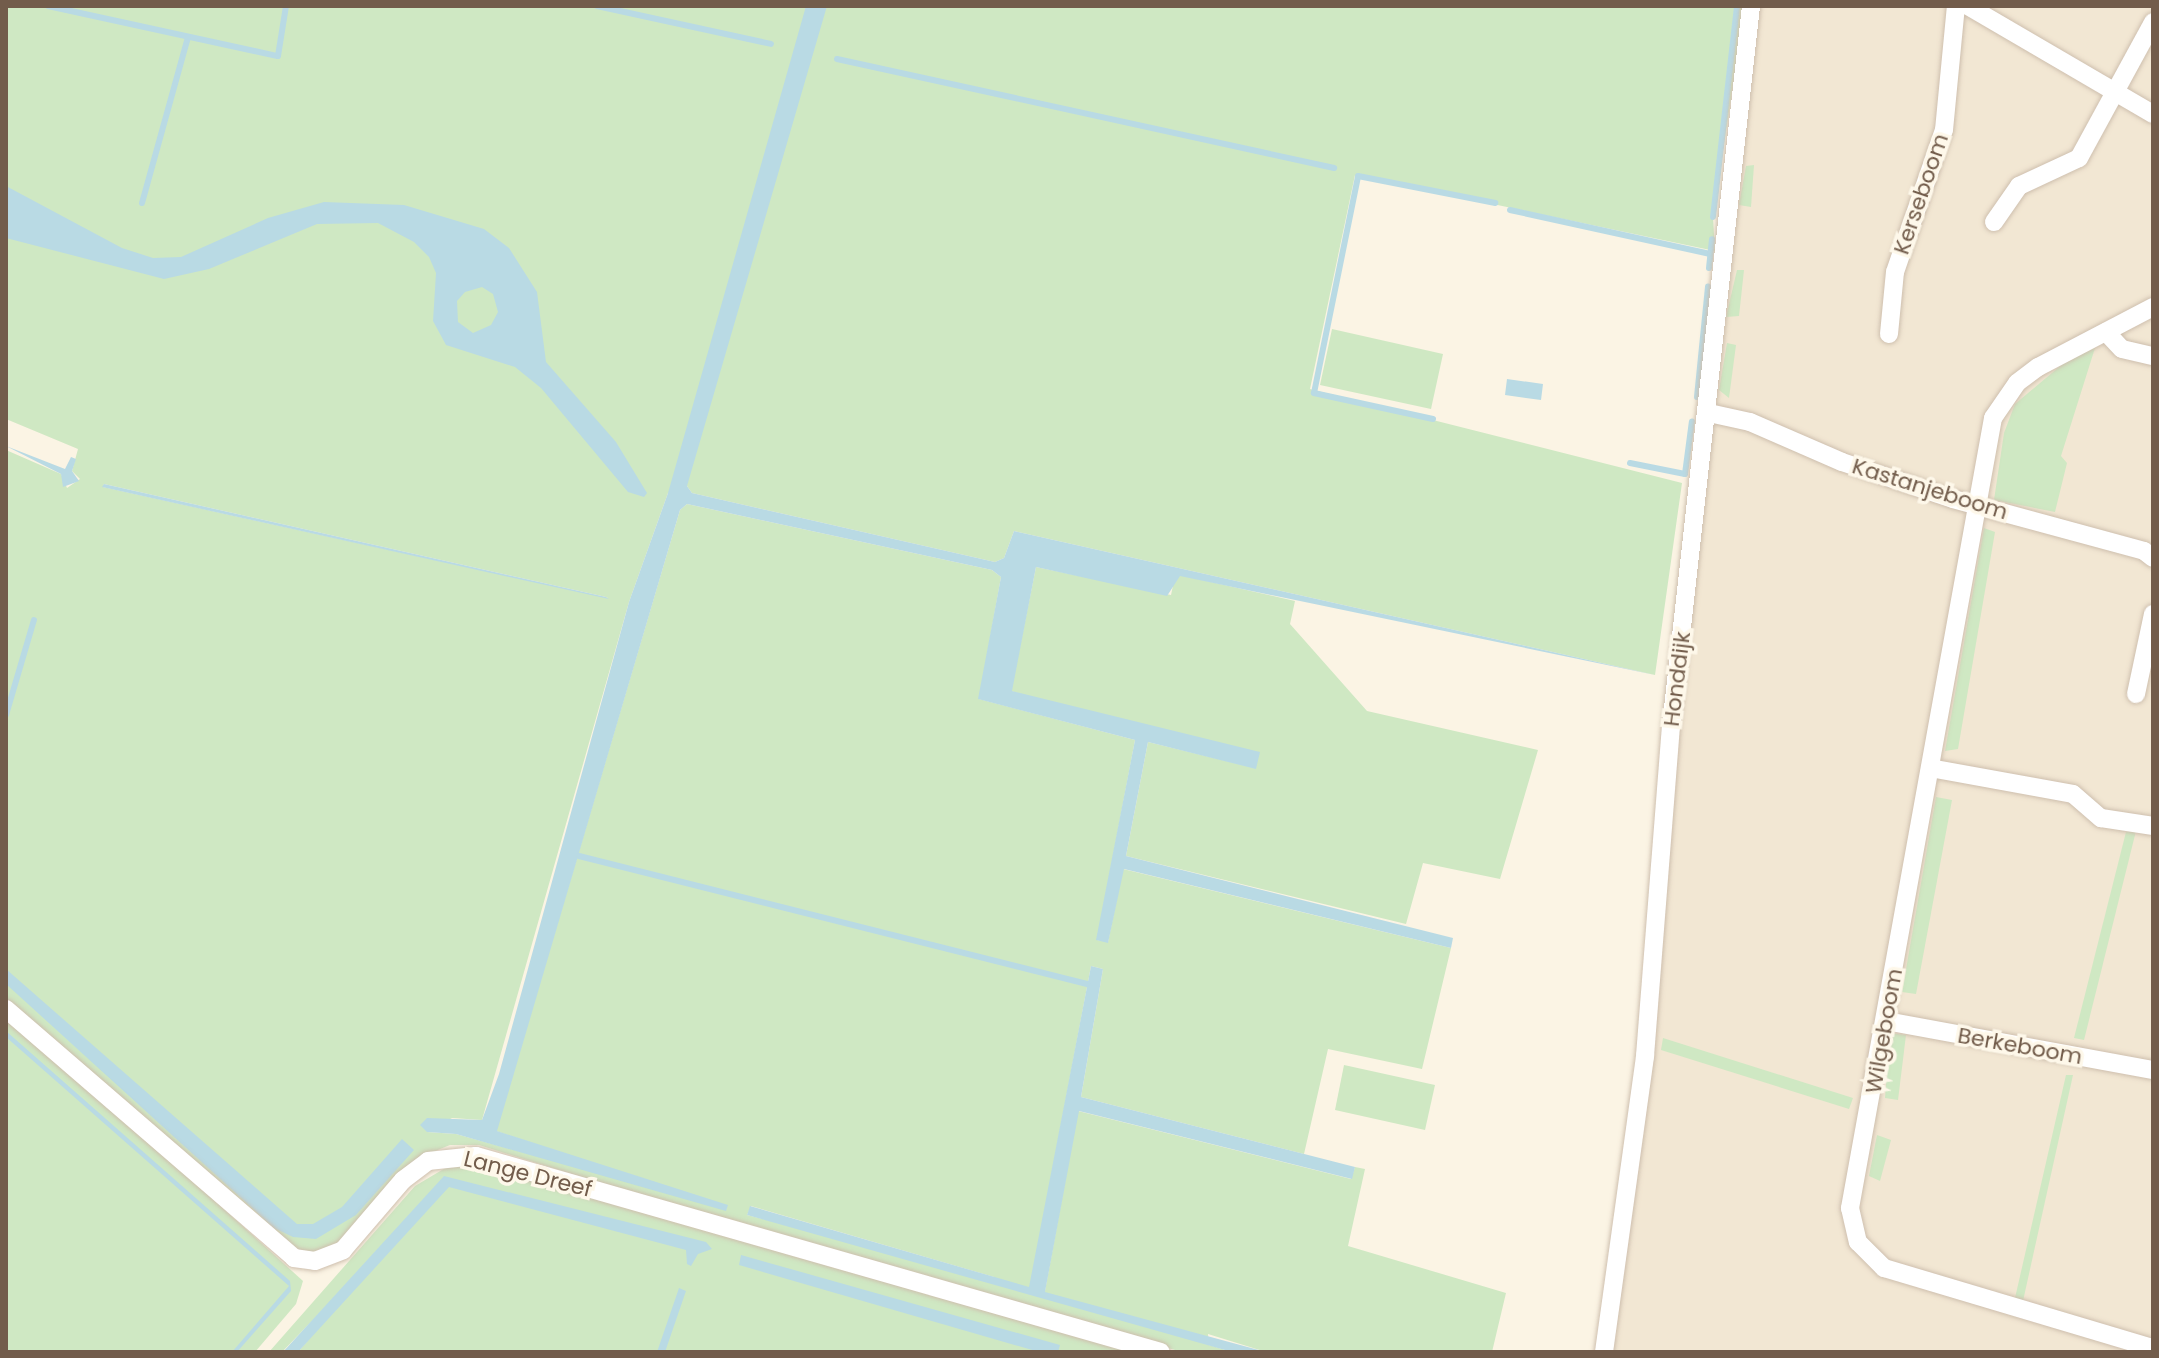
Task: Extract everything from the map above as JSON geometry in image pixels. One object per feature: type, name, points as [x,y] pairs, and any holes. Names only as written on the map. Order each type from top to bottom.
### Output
[{"type":"street","name":"Honddijk","points":[[1604,1352],[1645,1056],[1671,726],[1709,413],[1751,6]]},
{"type":"street","name":"Kerseboom","points":[[1889,334],[1895,272],[1944,130],[1956,6]]},
{"type":"street","points":[[1968,6],[2153,114]]},
{"type":"street","points":[[1994,222],[2019,186],[2079,158],[2153,22]]},
{"type":"street","name":"Wilgeboom","points":[[2153,307],[2038,367],[2004,399],[1988,437],[1886,1021],[1850,1208],[1858,1242],[1884,1268],[2153,1348]]},
{"type":"street","points":[[2106,332],[2122,349],[2153,356]]},
{"type":"street","name":"Kastanjeboom","points":[[1709,413],[1750,422],[1842,462],[1978,506],[2144,551],[2153,558]]},
{"type":"street","points":[[2136,694],[2153,614]]},
{"type":"street","points":[[1930,768],[2073,794],[2101,818],[2153,826]]},
{"type":"street","name":"Lange Dreef","points":[[6,1009],[294,1258],[315,1261],[343,1250],[403,1180],[428,1161],[476,1156],[1161,1352]]},
{"type":"street","name":"Berkeboom","points":[[1886,1021],[2153,1070]]},
{"type":"shaded area","points":[[1747,6],[2153,6],[2153,1352],[1597,1352],[1639,1053]]},
{"type":"green space","points":[[6,6],[1745,6],[1713,217],[1715,251],[1355,175],[1310,389],[1682,483],[1655,675],[1014,531],[1004,558],[995,562],[692,493],[687,486],[668,493],[629,602],[482,1120],[452,1118],[427,1132],[456,1134],[728,1209],[496,1131],[680,510],[687,504],[992,570],[1001,577],[979,699],[1135,740],[1097,940],[1108,942],[1123,869],[1451,948],[1422,1069],[1328,1049],[1304,1154],[1081,1097],[1103,969],[1091,966],[1030,1288],[1045,1291],[1078,1111],[1351,1179],[1355,1167],[1365,1169],[1348,1246],[1506,1293],[1492,1352],[1266,1352],[1208,1334],[1209,1345],[1232,1352],[1182,1352],[722,1221],[479,1145],[450,1145],[418,1158],[334,1248],[323,1254],[298,1254],[6,998],[6,450],[61,474],[67,488],[80,479],[72,471],[78,449],[6,419]],"holes":[[[104,484],[606,597],[608,598],[103,487]],[[751,1206],[994,1277],[994,1278],[747,1215]]]},
{"type":"green space","points":[[1754,165],[1751,207],[1739,205],[1746,166]]},
{"type":"green space","points":[[1737,270],[1744,270],[1739,316],[1726,317]]},
{"type":"green space","points":[[1332,329],[1443,354],[1431,409],[1320,385]]},
{"type":"green space","points":[[1727,343],[1736,345],[1729,398],[1719,390]]},
{"type":"green space","points":[[2095,348],[2061,456],[2067,463],[2055,512],[1994,500],[2004,433],[2015,404],[2065,362]]},
{"type":"green space","points":[[1984,528],[1995,532],[1958,749],[1945,751]]},
{"type":"green space","points":[[1036,567],[1171,595],[1175,576],[1180,575],[1295,601],[1290,624],[1367,711],[1538,750],[1500,879],[1423,863],[1406,924],[1126,856],[1148,742],[1255,768],[1011,691]]},
{"type":"green space","points":[[1936,797],[1952,800],[1916,994],[1902,992]]},
{"type":"green space","points":[[2136,831],[2084,1040],[2074,1038],[2126,832]]},
{"type":"green space","points":[[6,1011],[303,1281],[296,1304],[255,1352],[6,1352]]},
{"type":"green space","points":[[1890,1033],[1906,1035],[1898,1100],[1885,1098]]},
{"type":"green space","points":[[1663,1038],[1853,1098],[1849,1109],[1661,1050]]},
{"type":"green space","points":[[1344,1065],[1435,1085],[1425,1130],[1335,1110]]},
{"type":"green space","points":[[2066,1075],[2073,1075],[2023,1301],[2015,1298]]},
{"type":"green space","points":[[1877,1135],[1891,1140],[1880,1181],[1869,1176]]},
{"type":"green space","points":[[475,1164],[1146,1352],[298,1352],[410,1219],[282,1352],[269,1352],[415,1186],[447,1167]]},
{"type":"water","points":[[806,6],[827,6],[687,486],[692,493],[995,562],[1004,558],[1014,531],[1655,675],[1180,576],[1167,596],[1036,567],[1012,691],[1260,752],[1256,769],[1148,742],[1126,856],[1453,938],[1451,948],[1124,869],[1108,943],[1096,940],[1135,740],[978,699],[1001,577],[992,570],[687,504],[680,510],[497,1131],[728,1205],[726,1211],[456,1134],[427,1132],[420,1125],[427,1118],[482,1120],[499,1074],[629,602],[668,493]]},
{"type":"water","points":[[6,186],[122,248],[153,258],[181,257],[268,218],[324,202],[404,205],[484,229],[509,248],[537,292],[546,362],[616,442],[647,493],[644,497],[628,492],[541,388],[515,367],[446,345],[433,321],[436,273],[429,257],[414,242],[378,223],[317,224],[209,269],[164,279],[6,238]],"holes":[[[482,287],[493,294],[498,312],[491,325],[473,333],[458,322],[457,301],[465,292]]]},
{"type":"water","points":[[1507,379],[1543,384],[1541,400],[1505,395]]},
{"type":"water","points":[[6,446],[65,469],[71,457],[76,459],[72,471],[79,481],[63,487],[61,474]]},
{"type":"water","points":[[104,484],[606,597],[609,599],[102,487]]},
{"type":"water","points":[[1091,966],[1103,969],[1081,1097],[1355,1167],[1352,1179],[1079,1111],[1045,1292],[1266,1352],[1232,1352],[747,1215],[750,1206],[1029,1287]]},
{"type":"water","points":[[6,969],[297,1224],[313,1224],[342,1207],[402,1139],[414,1150],[356,1215],[316,1239],[293,1237],[274,1228],[6,984]]},
{"type":"water","points":[[6,1031],[290,1281],[291,1291],[237,1352],[232,1352],[289,1286],[6,1037]]},
{"type":"water","points":[[444,1176],[706,1242],[712,1249],[698,1254],[691,1266],[687,1264],[686,1250],[449,1187],[298,1352],[283,1352]]},
{"type":"water","points":[[741,1255],[1060,1345],[1058,1352],[1039,1352],[739,1265]]},
{"type":"water","points":[[679,1288],[686,1291],[665,1352],[657,1352]]},
{"type":"waterway","points":[[48,6],[278,56],[286,6]]},
{"type":"waterway","points":[[597,6],[771,44]]},
{"type":"waterway","points":[[1713,217],[1737,6]]},
{"type":"waterway","points":[[142,203],[188,37]]},
{"type":"waterway","points":[[837,59],[1334,168]]},
{"type":"waterway","points":[[1433,419],[1314,393],[1358,176],[1495,203]]},
{"type":"waterway","points":[[1510,210],[1710,254]]},
{"type":"waterway","points":[[1709,268],[1712,239]]},
{"type":"waterway","points":[[1697,397],[1708,287]]},
{"type":"waterway","points":[[1630,463],[1685,474],[1692,421]]},
{"type":"waterway","points":[[6,715],[34,620]]},
{"type":"waterway","points":[[579,856],[1087,984]]}]
